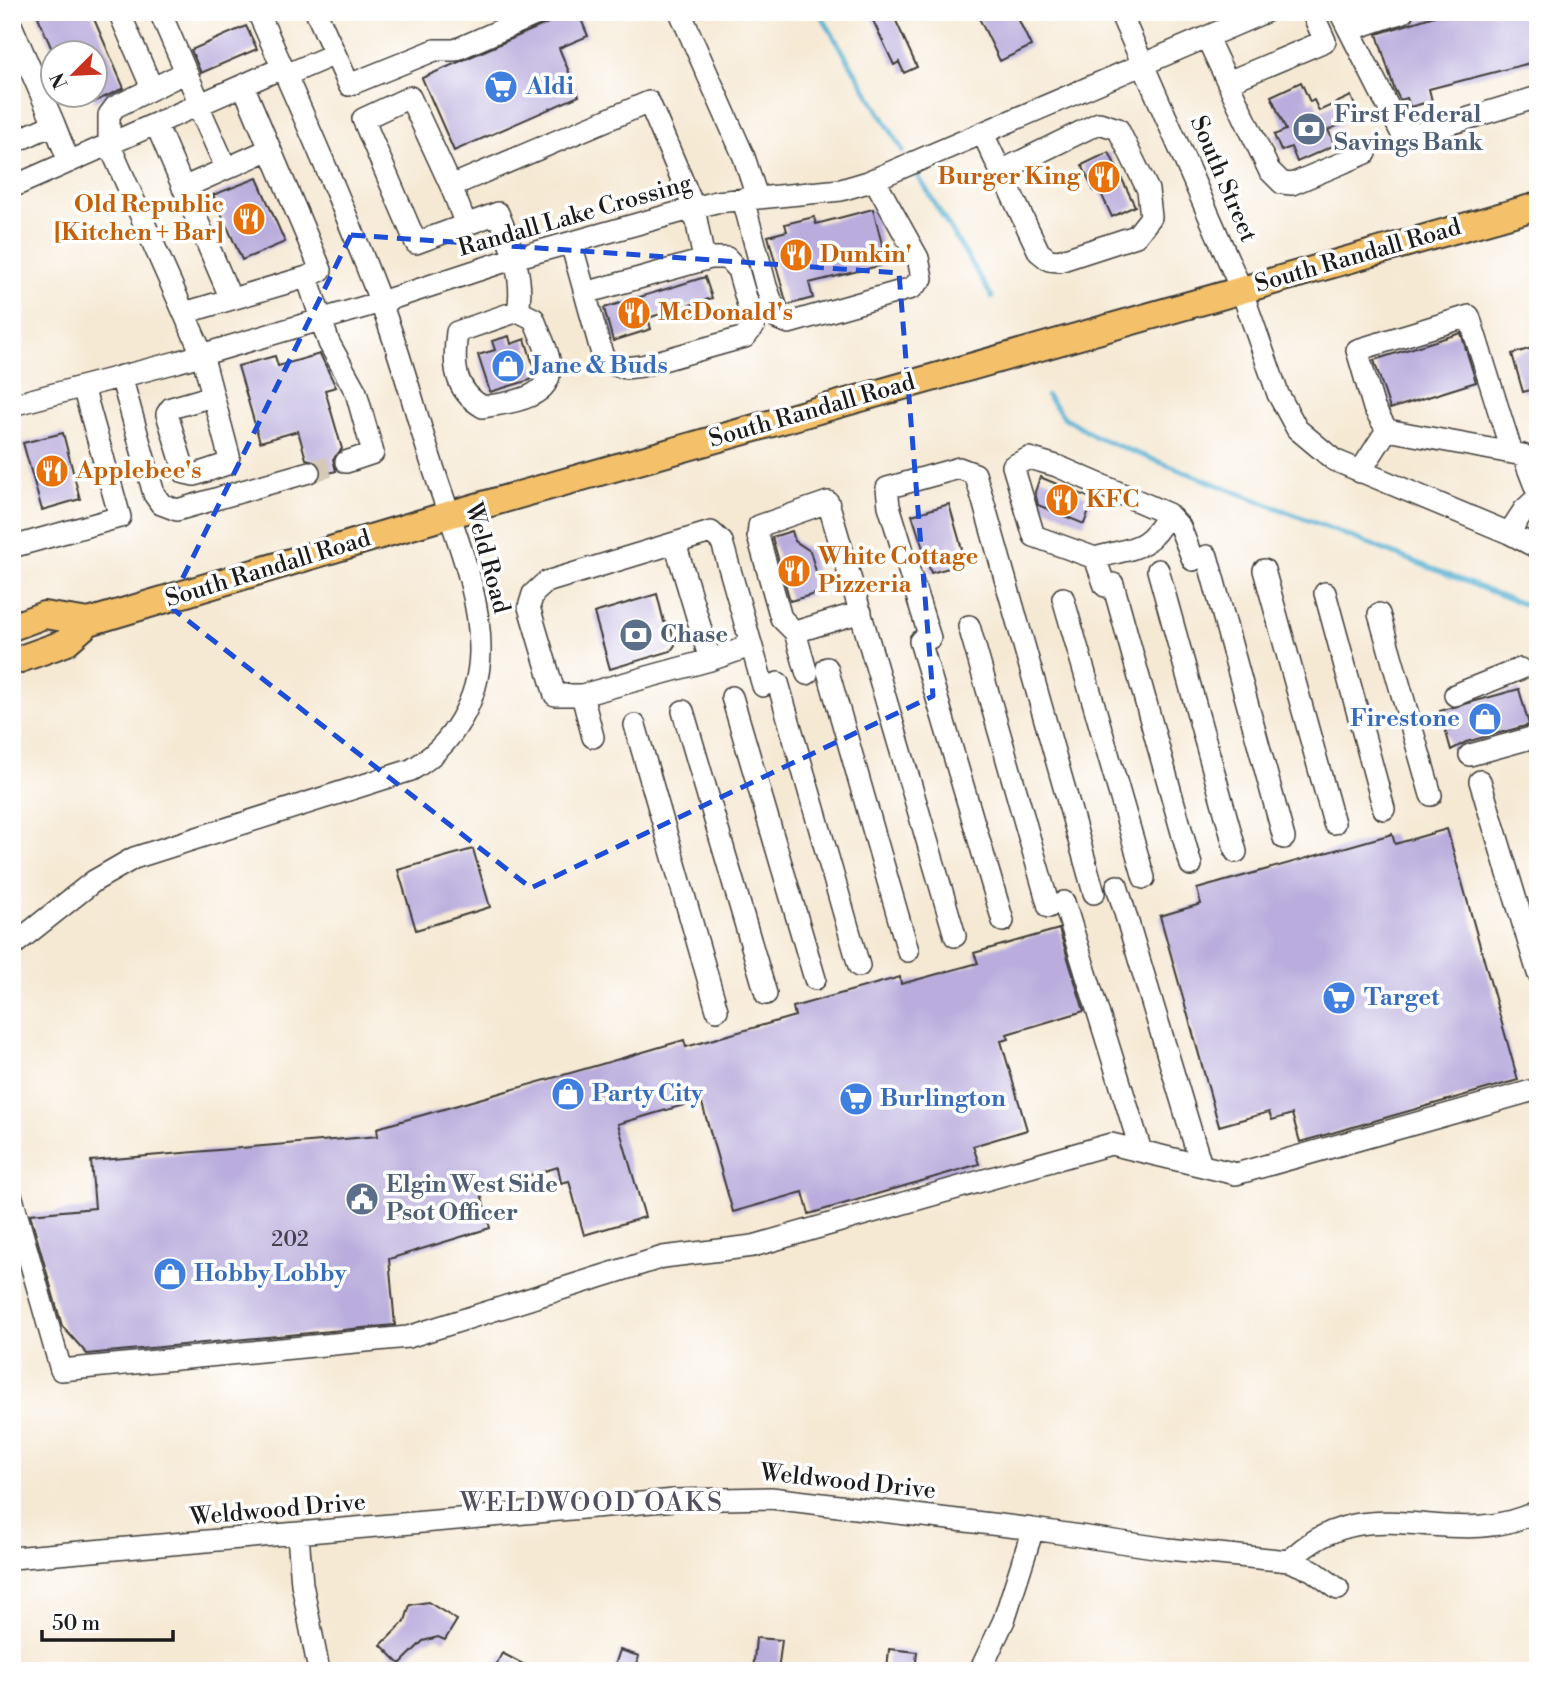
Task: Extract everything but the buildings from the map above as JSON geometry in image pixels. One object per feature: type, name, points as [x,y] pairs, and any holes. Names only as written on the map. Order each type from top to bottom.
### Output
[{"type":"main road","name":"South Randall Road","points":[[12,662],[65,643],[89,622],[448,515],[1538,206]]},
{"type":"main road","name":"South Randall Road","points":[[12,627],[44,615],[89,622]]},
{"type":"street","points":[[119,12],[152,88]]},
{"type":"street","points":[[160,12],[226,169]]},
{"type":"street","name":"Weld Road","points":[[12,946],[94,881],[134,858],[258,816],[391,778],[423,764],[442,747],[466,713],[473,695],[480,655],[476,612],[381,302],[258,12]]},
{"type":"street","points":[[316,12],[349,85],[435,50],[455,50],[542,12]]},
{"type":"street","points":[[680,12],[744,157],[766,286],[778,319],[789,323],[912,288],[922,278],[918,258],[874,179]]},
{"type":"street","name":"South Street","points":[[1120,12],[1146,65],[1241,289],[1278,394],[1292,421],[1323,454],[1360,472],[1509,533],[1538,548]]},
{"type":"street","name":"Randall Lake Crossing","points":[[12,405],[202,354],[381,302],[515,258],[694,208],[750,198],[841,190],[983,134],[1265,12]]},
{"type":"street","points":[[1228,82],[1325,41],[1312,12]]},
{"type":"street","points":[[1403,12],[1345,21],[1402,134],[1420,133],[1538,97]]},
{"type":"street","points":[[12,27],[69,162]]},
{"type":"street","points":[[1208,38],[1269,170],[1282,183],[1292,184],[1366,153]]},
{"type":"street","points":[[12,187],[243,85],[335,54]]},
{"type":"street","points":[[186,72],[110,112],[109,144],[202,354],[213,396]]},
{"type":"street","points":[[184,313],[307,277],[321,270],[243,85]]},
{"type":"street","points":[[467,225],[410,97],[363,119],[416,243],[467,225],[498,213],[515,258],[521,296],[518,310]]},
{"type":"street","points":[[451,186],[649,102],[694,208],[704,260]]},
{"type":"street","points":[[983,134],[1039,252],[1049,260],[1059,261],[1136,236],[1152,217],[1148,190],[1118,129],[1099,123],[1001,171]]},
{"type":"street","points":[[12,143],[54,124]]},
{"type":"street","points":[[156,124],[231,299]]},
{"type":"street","points":[[183,187],[270,149]]},
{"type":"street","points":[[571,243],[585,293],[607,363],[625,368],[642,366],[745,337],[754,326],[738,270],[727,258],[704,260],[585,293]]},
{"type":"street","points":[[307,277],[329,343],[356,393],[373,453],[346,462]]},
{"type":"street","points":[[518,310],[534,319],[550,367],[547,382],[536,393],[508,403],[483,407],[467,398],[453,362],[457,332],[518,310]]},
{"type":"street","points":[[1509,533],[1538,495],[1524,456],[1387,430],[1374,408],[1357,350],[1469,316],[1512,453]]},
{"type":"street","points":[[121,376],[154,494],[161,504],[177,510],[309,472]]},
{"type":"street","points":[[14,541],[120,517],[83,387]]},
{"type":"street","points":[[1360,472],[1387,430]]},
{"type":"street","points":[[1168,514],[1156,537],[1147,543],[1095,558],[1034,536],[1013,466],[1029,458],[1057,466],[1168,514],[1180,527],[1200,558],[1284,838]]},
{"type":"street","points":[[1003,921],[889,506],[887,488],[959,468],[975,474],[1094,893]]},
{"type":"street","points":[[807,674],[795,632],[782,618],[758,537],[759,526],[828,502],[956,936]]},
{"type":"street","points":[[750,641],[739,650],[710,660],[582,695],[555,695],[530,607],[533,594],[546,582],[711,532],[722,542],[750,641],[771,685],[859,966]]},
{"type":"street","points":[[675,544],[710,660]]},
{"type":"street","points":[[1095,558],[1109,585],[1191,865]]},
{"type":"street","points":[[1158,570],[1236,852]]},
{"type":"street","points":[[1265,570],[1334,823]]},
{"type":"street","points":[[1325,593],[1384,808]]},
{"type":"street","points":[[1063,598],[1144,878]]},
{"type":"street","points":[[795,632],[861,612]]},
{"type":"street","points":[[1379,614],[1431,795]]},
{"type":"street","points":[[969,626],[1057,905],[1141,1151]]},
{"type":"street","points":[[827,668],[908,951]]},
{"type":"street","points":[[1455,695],[1520,669]]},
{"type":"street","points":[[582,695],[593,737]]},
{"type":"street","points":[[732,697],[815,979]]},
{"type":"street","points":[[683,711],[766,994]]},
{"type":"street","points":[[635,725],[717,1010]]},
{"type":"street","points":[[1470,755],[1538,736]]},
{"type":"street","points":[[1480,781],[1538,973]]},
{"type":"street","points":[[1116,886],[1201,1166]]},
{"type":"street","points":[[12,1198],[61,1370],[408,1338],[663,1257],[753,1247],[1111,1144],[1236,1174],[1538,1089]]},
{"type":"street","name":"Weldwood Drive","points":[[12,1558],[675,1500],[771,1498],[1033,1529],[1168,1549],[1289,1561]]},
{"type":"street","points":[[1338,1589],[1312,1570],[1289,1561],[1308,1542],[1327,1532],[1379,1520],[1474,1528],[1497,1526],[1538,1511]]},
{"type":"street","points":[[980,1671],[1004,1620],[1033,1529]]},
{"type":"street","points":[[298,1535],[302,1584],[319,1671]]},
{"type":"highlighted area","points":[[351,235],[899,273],[933,696],[531,888],[169,606]]},
{"type":"waterway","points":[[819,12],[903,151]]},
{"type":"waterway","points":[[918,176],[992,297]]},
{"type":"waterway","points":[[1047,396],[1065,418],[1098,438],[1538,610]]},
{"type":"tunnel","points":[[309,472],[346,462]]},
{"type":"place","name":"Aldi","points":[[501,87]]},
{"type":"place","name":"First Federal Savings Bank","points":[[1309,129]]},
{"type":"place","name":"Burger King","points":[[1104,177]]},
{"type":"place","name":"Old Republic [Kitchen + Bar]","points":[[249,219]]},
{"type":"place","name":"Dunkin'","points":[[796,255]]},
{"type":"place","name":"McDonald's","points":[[634,313]]},
{"type":"place","name":"Jane & Buds","points":[[508,366]]},
{"type":"place","name":"Applebee's","points":[[52,471]]},
{"type":"place","name":"KFC","points":[[1062,500]]},
{"type":"place","name":"White Cottage Pizzeria","points":[[794,571]]},
{"type":"place","name":"Chase","points":[[636,635]]},
{"type":"place","name":"Firestone","points":[[1485,719]]},
{"type":"place","name":"Target","points":[[1339,998]]},
{"type":"place","name":"Party City","points":[[568,1094]]},
{"type":"place","name":"Burlington","points":[[856,1099]]},
{"type":"place","name":"Elgin West Side Psot Officer","points":[[362,1199]]},
{"type":"place","name":"Hobby Lobby","points":[[170,1274]]},
{"type":"district","name":"WELDWOOD OAKS","points":[[592,1503]]}]
